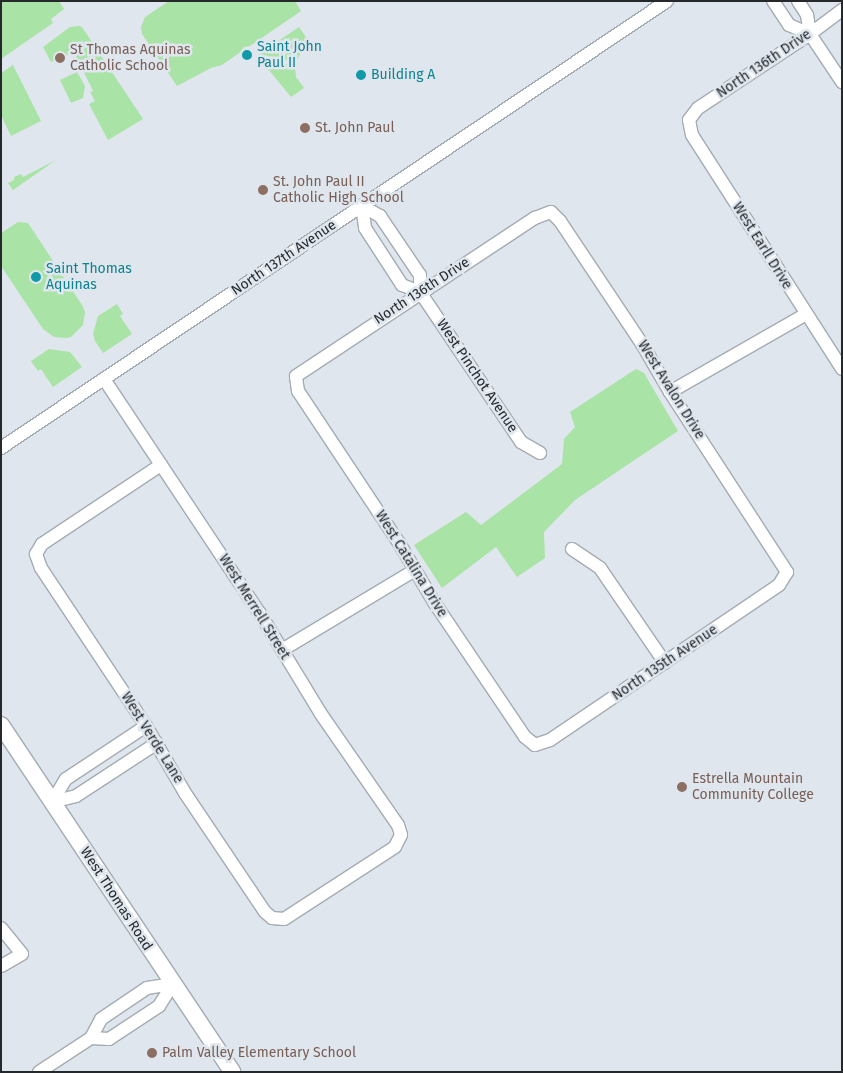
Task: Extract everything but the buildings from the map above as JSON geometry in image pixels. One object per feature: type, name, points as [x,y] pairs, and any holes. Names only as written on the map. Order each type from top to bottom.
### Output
[{"type":"main road","name":"West Thomas Road","points":[[1,725],[232,1072]]},
{"type":"street","name":"North 137th Avenue","points":[[1,448],[667,1]]},
{"type":"street","points":[[773,1],[789,25],[810,34]]},
{"type":"street","points":[[798,1],[807,15],[810,34],[842,82]]},
{"type":"street","name":"North 136th Drive","points":[[689,120],[698,108],[810,34],[842,10]]},
{"type":"street","name":"West Earll Drive","points":[[689,120],[692,135],[842,369]]},
{"type":"street","name":"West Pinchot Avenue","points":[[362,206],[365,228],[402,285],[420,292]]},
{"type":"street","name":"West Pinchot Avenue","points":[[362,206],[380,216],[420,275],[420,292],[521,442],[540,452]]},
{"type":"street","name":"North 136th Drive","points":[[296,376],[420,292],[535,218],[551,212]]},
{"type":"street","name":"West Avalon Drive","points":[[551,212],[560,221],[614,303],[787,572]]},
{"type":"street","points":[[670,392],[806,314]]},
{"type":"street","name":"West Catalina Drive","points":[[296,376],[298,390],[524,737],[535,746]]},
{"type":"street","name":"West Merrell Street","points":[[104,379],[259,612],[321,714],[398,825],[401,835],[395,847],[291,916],[284,919],[272,918]]},
{"type":"street","name":"West Verde Lane","points":[[161,465],[42,544],[36,554],[41,568],[157,743],[185,793],[265,912],[272,918]]},
{"type":"street","points":[[572,549],[600,568],[665,663]]},
{"type":"street","points":[[282,650],[415,570]]},
{"type":"street","name":"North 135th Avenue","points":[[535,746],[550,740],[779,585],[787,572]]},
{"type":"street","points":[[52,802],[66,779],[146,726]]},
{"type":"street","points":[[52,802],[76,796],[157,743]]},
{"type":"street","points":[[1,928],[22,954],[1,966]]},
{"type":"street","points":[[40,1072],[91,1038],[101,1019],[147,988],[173,984]]},
{"type":"street","points":[[91,1038],[109,1039],[159,1006],[173,984]]},
{"type":"green space","points":[[1,1],[59,1],[64,9],[51,19],[53,23],[1,59]]},
{"type":"green space","points":[[169,1],[295,1],[301,11],[250,46],[244,47],[222,65],[211,68],[177,86],[142,34],[141,27],[145,17]]},
{"type":"green space","points":[[70,27],[82,27],[143,119],[108,140],[89,104],[95,101],[90,92],[93,91],[74,52],[51,62],[43,47]]},
{"type":"green space","points":[[299,27],[312,46],[301,52],[296,62],[259,54]]},
{"type":"green space","points":[[260,59],[295,66],[296,77],[304,88],[291,97]]},
{"type":"green space","points":[[13,65],[41,121],[11,136],[1,115],[1,73]]},
{"type":"green space","points":[[77,72],[85,86],[83,98],[71,103],[60,80]]},
{"type":"green space","points":[[56,160],[13,190],[8,183],[14,180],[14,177],[21,174],[23,177]]},
{"type":"green space","points":[[18,222],[28,223],[82,305],[85,312],[83,325],[71,337],[54,337],[43,329],[1,266],[1,233]]},
{"type":"green space","points":[[117,304],[123,314],[120,316],[132,334],[103,353],[93,334],[98,316]]},
{"type":"green space","points":[[49,349],[70,352],[82,367],[53,387],[41,369],[38,371],[31,361]]},
{"type":"green space","points":[[636,369],[644,373],[678,431],[575,500],[544,532],[545,558],[517,577],[496,547],[442,588],[414,545],[466,512],[481,525],[562,464],[564,439],[575,427],[570,412]]},
{"type":"place","name":"Saint John Paul II","points":[[247,55]]},
{"type":"place","name":"St Thomas Aquinas Catholic School","points":[[60,58]]},
{"type":"place","name":"Building A","points":[[361,75]]},
{"type":"place","name":"St. John Paul","points":[[305,128]]},
{"type":"place","name":"St. John Paul II Catholic High School","points":[[263,190]]},
{"type":"place","name":"Saint Thomas Aquinas","points":[[36,277]]},
{"type":"place","name":"Estrella Mountain Community College","points":[[682,787]]},
{"type":"place","name":"Palm Valley Elementary School","points":[[152,1053]]}]
